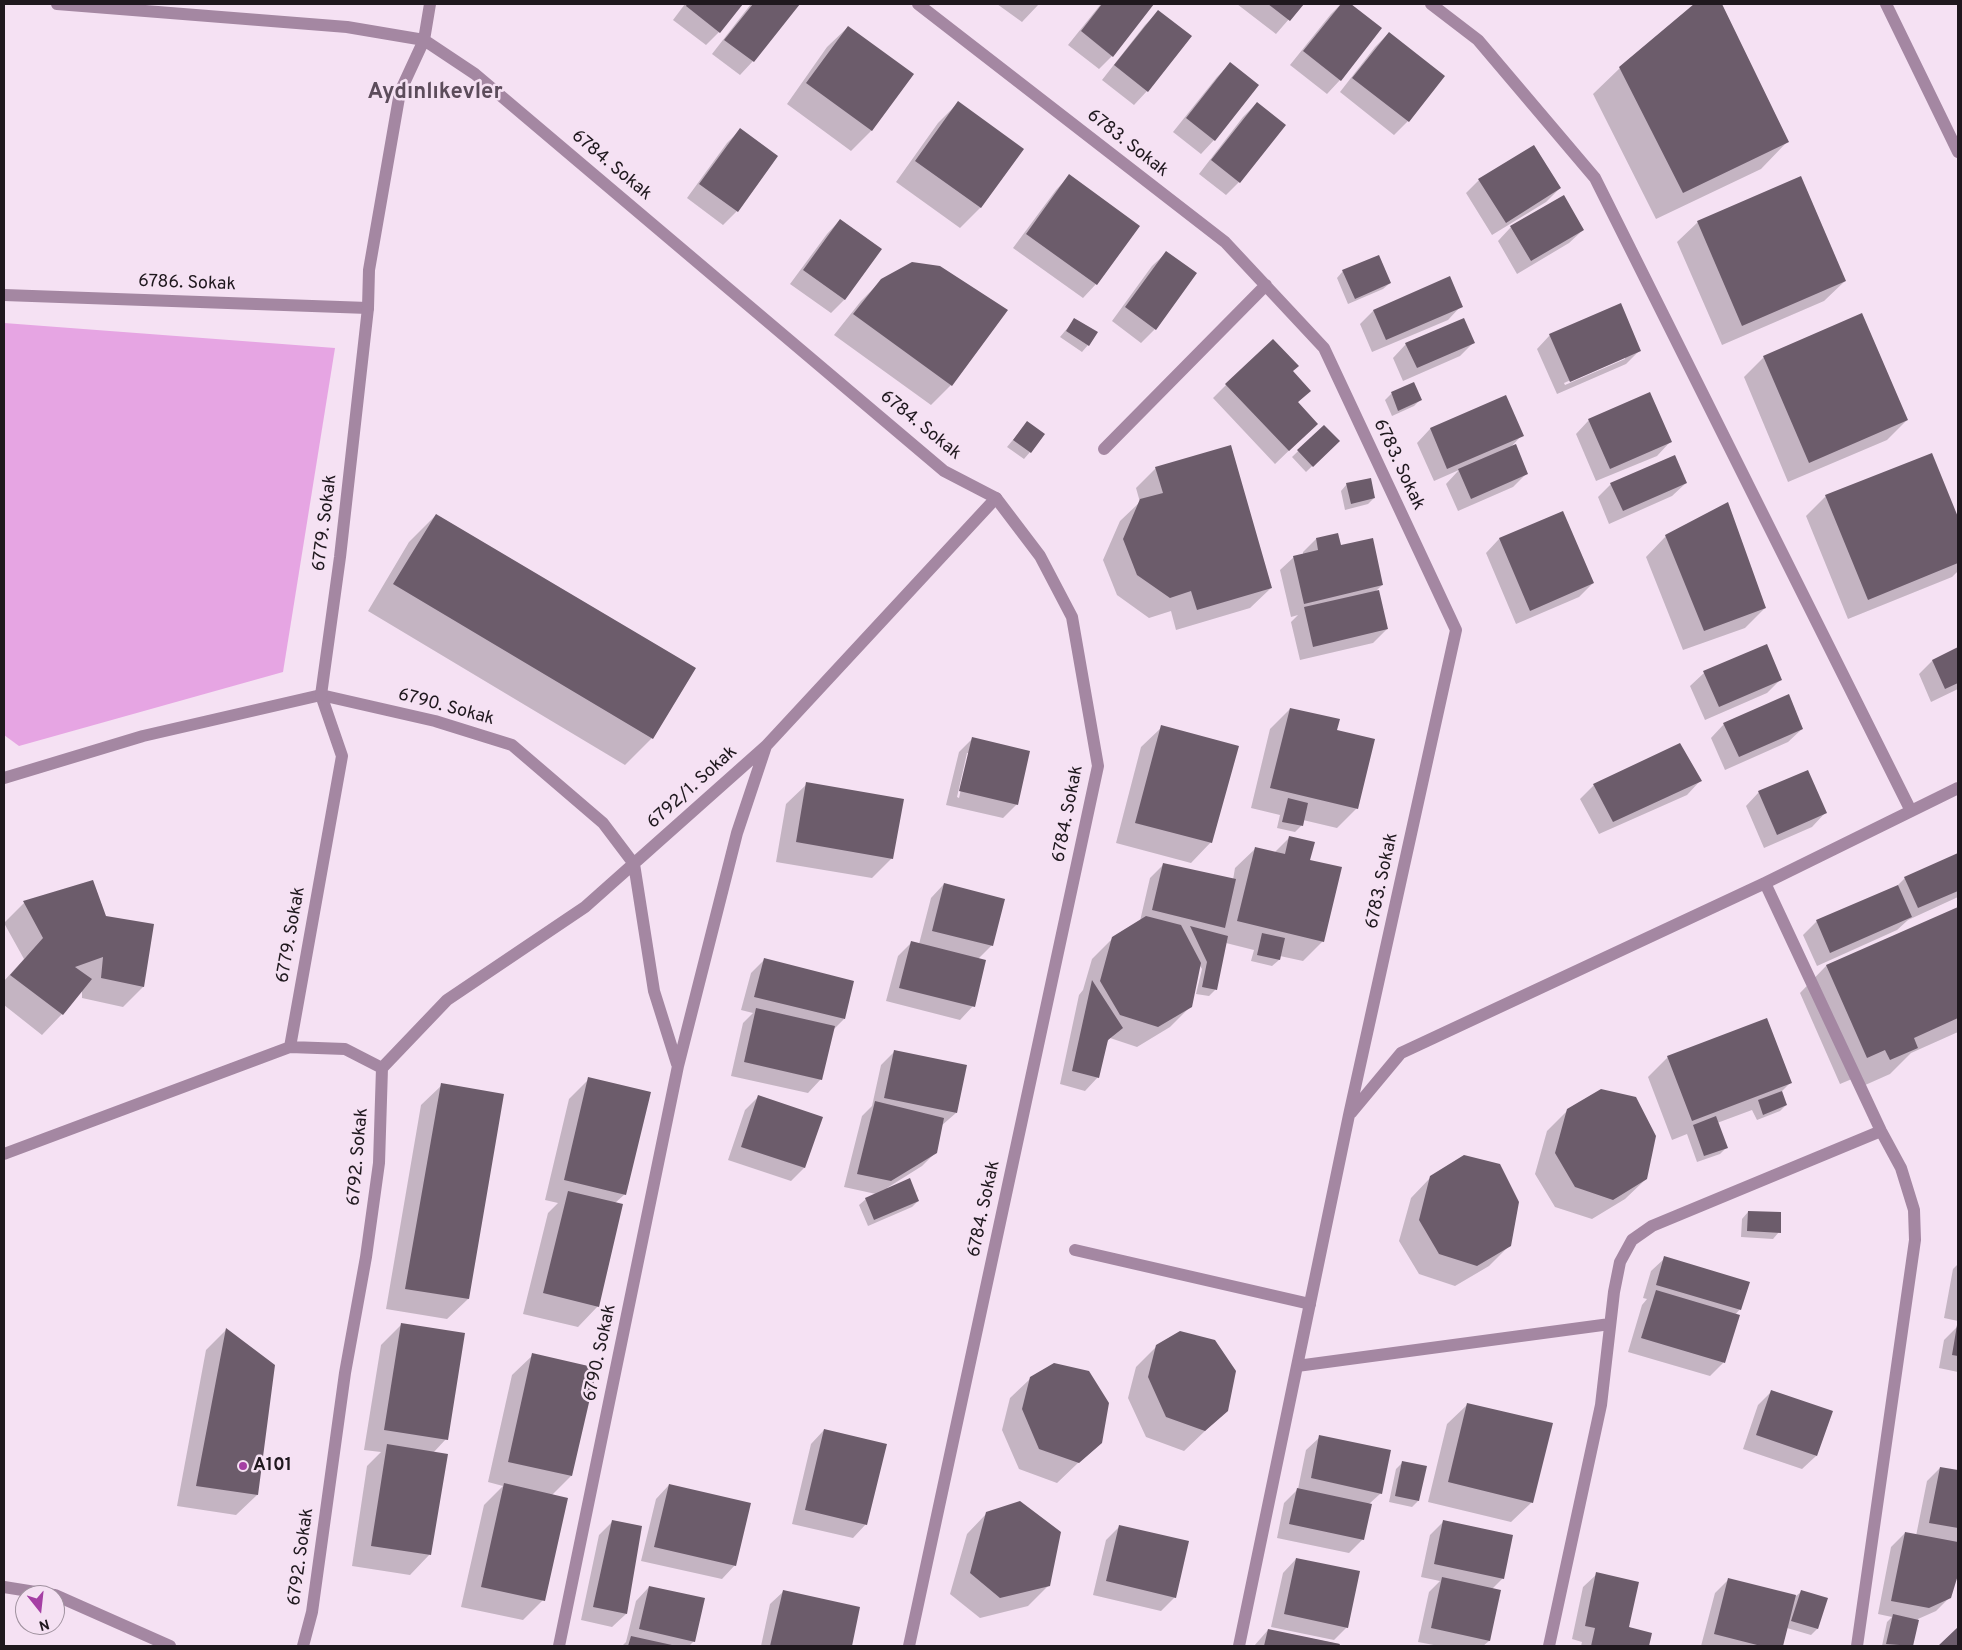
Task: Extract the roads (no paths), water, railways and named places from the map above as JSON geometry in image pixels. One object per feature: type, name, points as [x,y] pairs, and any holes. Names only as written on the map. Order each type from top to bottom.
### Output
[{"type":"street","name":"6784. Sokak","points":[[57,4],[347,27],[424,40],[475,74],[944,471],[996,498],[1040,556],[1072,617],[1098,766],[910,1646]]},
{"type":"street","name":"6779. Sokak","points":[[290,1047],[342,756],[321,695],[340,557],[368,308],[369,270],[400,92],[424,40],[430,4]]},
{"type":"street","name":"6783. Sokak","points":[[918,4],[1225,242],[1324,348],[1456,630],[1349,1115],[1239,1646]]},
{"type":"street","points":[[1432,4],[1478,40],[1595,178],[1911,811]]},
{"type":"street","points":[[1886,4],[1958,152]]},
{"type":"street","points":[[1104,449],[1266,285]]},
{"type":"street","name":"6786. Sokak","points":[[4,295],[368,308]]},
{"type":"street","name":"6792/1. Sokak","points":[[382,1068],[447,1000],[585,907],[766,746],[996,498]]},
{"type":"street","name":"6790. Sokak","points":[[4,778],[143,736],[321,695],[435,720],[512,745],[604,822],[634,864],[654,991],[678,1066]]},
{"type":"street","name":"6790. Sokak","points":[[559,1646],[678,1066],[738,833],[766,746]]},
{"type":"street","points":[[1349,1115],[1401,1053],[1765,883],[1958,788]]},
{"type":"street","points":[[1765,883],[1881,1131],[1901,1168],[1914,1210],[1915,1240],[1857,1646]]},
{"type":"street","points":[[4,1154],[290,1047],[345,1049],[382,1068]]},
{"type":"street","name":"6792. Sokak","points":[[303,1646],[312,1612],[345,1372],[366,1257],[379,1162],[382,1068]]},
{"type":"street","points":[[1549,1646],[1601,1405],[1610,1324],[1620,1262],[1632,1240],[1652,1226],[1881,1131]]},
{"type":"street","points":[[1075,1250],[1310,1304]]},
{"type":"street","points":[[1297,1366],[1610,1324]]},
{"type":"street","points":[[65,1600],[170,1646]]},
{"type":"place","name":"A101","points":[[243,1466]]},
{"type":"district","name":"Aydınlıkevler","points":[[435,94]]}]
